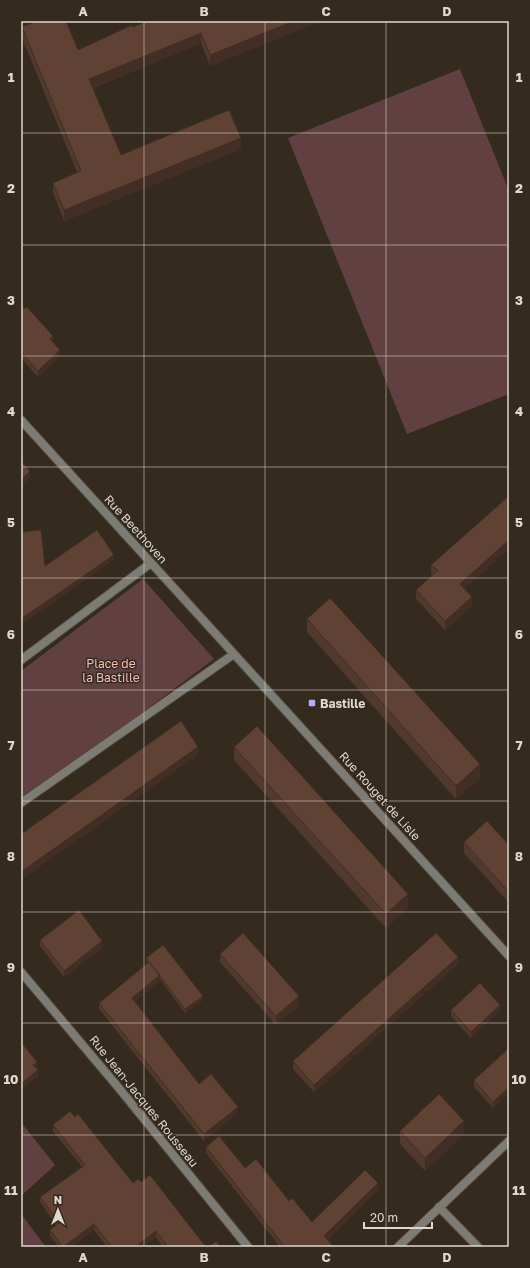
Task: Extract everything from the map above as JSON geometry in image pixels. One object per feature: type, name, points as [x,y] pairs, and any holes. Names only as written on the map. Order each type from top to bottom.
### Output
[{"type":"street","name":"Rue Beethoven","points":[[21,420],[234,654]]},
{"type":"street","points":[[21,660],[151,563]]},
{"type":"street","points":[[21,803],[234,654]]},
{"type":"street","name":"Rue Rouget de Lisle","points":[[234,654],[509,956]]},
{"type":"street","name":"Rue Jean-Jacques Rousseau","points":[[21,972],[118,1087],[248,1247]]},
{"type":"street","points":[[398,1247],[509,1141]]},
{"type":"street","points":[[439,1207],[478,1247]]},
{"type":"green space","points":[[460,69],[509,191],[509,394],[407,434],[288,138]]},
{"type":"green space","name":"Place de la Bastille","points":[[143,579],[214,659],[21,803],[21,671]]},
{"type":"green space","points":[[21,1122],[55,1165],[21,1196]]},
{"type":"green space","points":[[21,1214],[46,1247],[21,1247]]},
{"type":"building","points":[[37,21],[66,21],[78,50],[132,25],[133,27],[148,21],[294,21],[210,55],[201,33],[89,79],[121,155],[229,110],[241,138],[64,210],[53,183],[81,171],[22,27]]},
{"type":"building","points":[[21,306],[24,309],[27,307],[53,336],[50,339],[60,350],[38,371],[21,352]]},
{"type":"building","points":[[21,461],[30,471],[21,480]]},
{"type":"building","points":[[509,496],[509,540],[460,584],[472,597],[445,621],[416,590],[438,570],[431,565]]},
{"type":"building","points":[[41,530],[45,566],[97,530],[114,555],[21,619],[21,532]]},
{"type":"building","points":[[330,598],[480,764],[456,786],[307,619]]},
{"type":"building","points":[[181,721],[198,747],[21,872],[21,834]]},
{"type":"building","points":[[257,726],[408,894],[386,914],[234,747]]},
{"type":"building","points":[[487,821],[509,845],[509,892],[464,842]]},
{"type":"building","points":[[79,910],[102,941],[64,971],[40,940]]},
{"type":"building","points":[[243,933],[299,996],[276,1016],[220,954]]},
{"type":"building","points":[[436,933],[458,957],[314,1085],[293,1061]]},
{"type":"building","points":[[163,945],[203,996],[185,1009],[146,958]]},
{"type":"building","points":[[149,962],[160,975],[132,998],[199,1084],[211,1074],[238,1107],[204,1134],[99,1003]]},
{"type":"building","points":[[480,983],[500,1005],[471,1032],[451,1010]]},
{"type":"building","points":[[21,1042],[37,1062],[33,1065],[38,1070],[21,1084]]},
{"type":"building","points":[[509,1048],[509,1087],[493,1102],[474,1080]]},
{"type":"building","points":[[439,1094],[464,1121],[425,1158],[400,1131]]},
{"type":"building","points":[[70,1111],[75,1117],[78,1114],[133,1183],[138,1179],[141,1182],[150,1175],[206,1247],[168,1247],[156,1231],[135,1247],[112,1247],[94,1224],[63,1247],[50,1230],[59,1223],[40,1197],[85,1165],[53,1125]]},
{"type":"building","points":[[219,1136],[245,1168],[256,1159],[289,1201],[292,1198],[312,1222],[365,1170],[378,1183],[324,1236],[334,1247],[285,1247],[206,1147]]},
{"type":"building","points":[[216,1241],[221,1247],[209,1247]]},
{"type":"place","name":"Bastille","points":[[312,703]]}]
